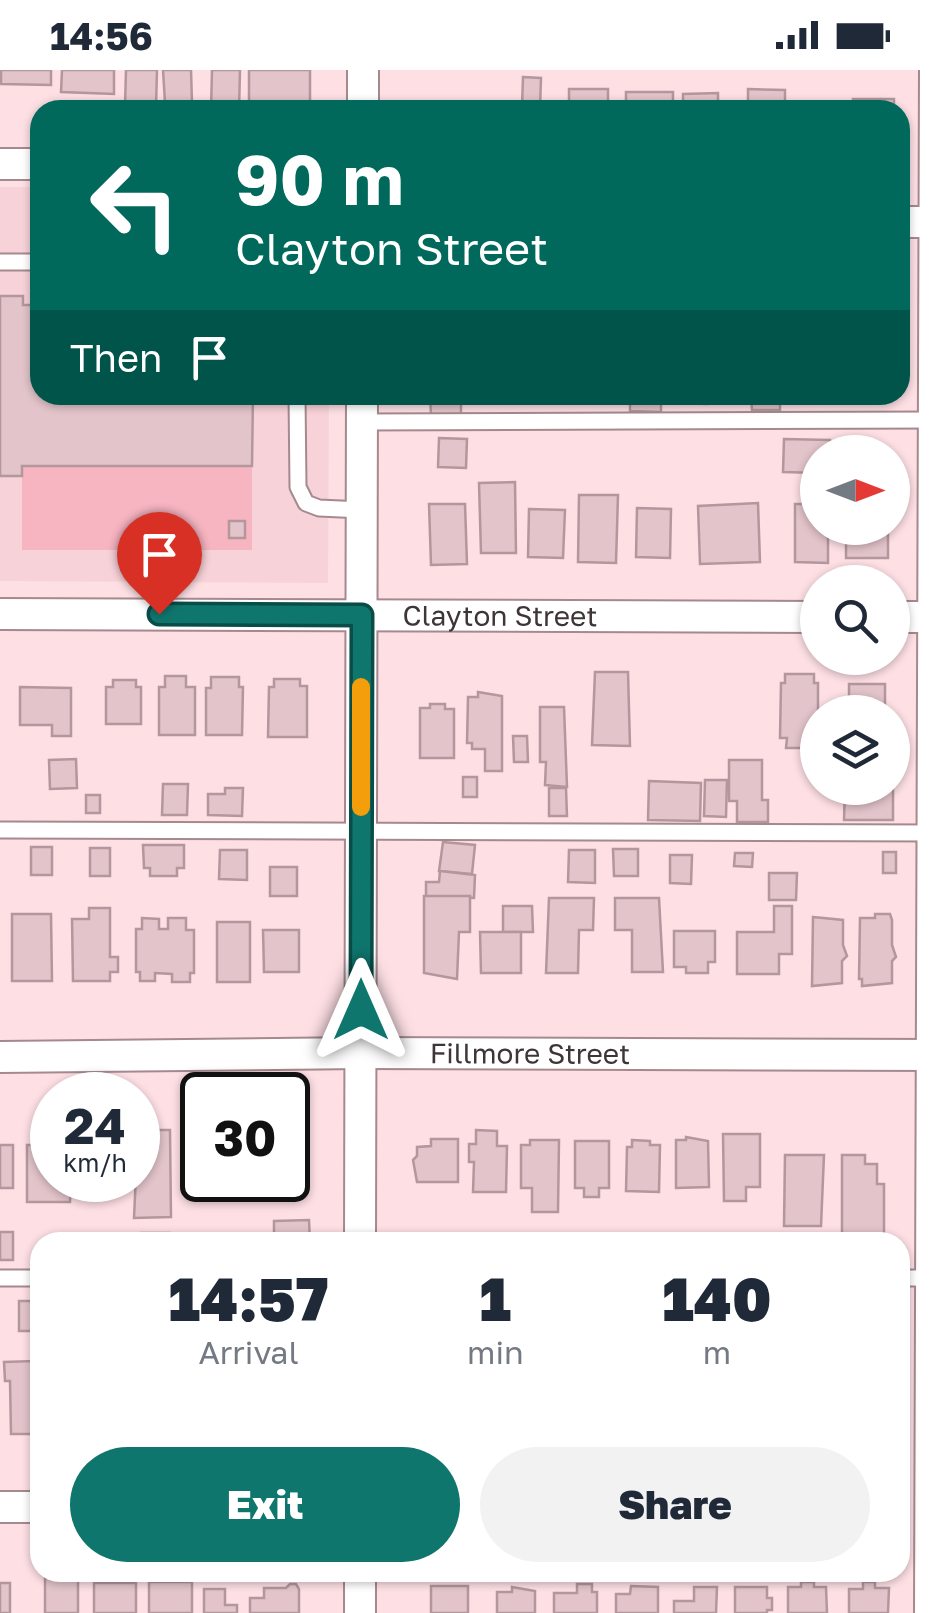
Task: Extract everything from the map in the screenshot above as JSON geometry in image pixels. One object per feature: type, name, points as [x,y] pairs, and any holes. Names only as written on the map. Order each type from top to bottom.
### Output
[{"type":"street","points":[[363,70],[363,100]]},
{"type":"street","points":[[930,1613],[923,1508],[936,1278],[935,70]]},
{"type":"street","points":[[0,164],[30,164]]},
{"type":"street","points":[[910,222],[937,222]]},
{"type":"street","points":[[360,1232],[362,408]]},
{"type":"street","name":"Clayton Street","points":[[0,614],[800,617]]},
{"type":"street","points":[[910,617],[938,617]]},
{"type":"street","name":"Fillmore Street","points":[[0,1056],[936,1055]]},
{"type":"street","points":[[0,1507],[30,1507]]},
{"type":"street","points":[[360,1582],[360,1613]]},
{"type":"lane","points":[[0,262],[30,262]]},
{"type":"lane","points":[[298,405],[298,487],[306,503],[319,508],[362,510]]},
{"type":"lane","points":[[362,408],[938,420]]},
{"type":"lane","points":[[0,830],[937,833]]},
{"type":"lane","points":[[0,1278],[30,1278]]},
{"type":"lane","points":[[910,1278],[936,1278]]},
{"type":"shaded area","points":[[0,187],[30,187],[30,405],[329,405],[328,583],[0,581]]},
{"type":"shaded area","points":[[22,466],[252,466],[252,550],[22,550]]},
{"type":"building","points":[[1,70],[51,70],[51,85],[1,84]]},
{"type":"building","points":[[62,70],[114,70],[114,94],[61,92]]},
{"type":"building","points":[[126,70],[157,70],[156,100],[125,100]]},
{"type":"building","points":[[163,70],[191,70],[192,100],[165,100]]},
{"type":"building","points":[[212,70],[240,70],[239,100],[211,100]]},
{"type":"building","points":[[249,70],[310,70],[310,100],[249,100]]},
{"type":"building","points":[[523,77],[541,78],[540,100],[522,100]]},
{"type":"building","points":[[569,89],[608,89],[608,100],[569,100]]},
{"type":"building","points":[[748,89],[785,90],[785,100],[748,100]]},
{"type":"building","points":[[626,92],[673,92],[673,100],[626,100]]},
{"type":"building","points":[[718,93],[718,100],[683,100],[683,94]]},
{"type":"building","points":[[0,296],[23,296],[23,305],[30,305],[30,405],[253,405],[252,466],[22,466],[22,476],[0,476]]},
{"type":"building","points":[[430,405],[461,405],[461,415],[431,415]]},
{"type":"building","points":[[630,405],[661,405],[661,412],[630,411]]},
{"type":"building","points":[[752,405],[780,405],[780,410],[752,410]]},
{"type":"building","points":[[439,438],[467,439],[466,468],[438,467]]},
{"type":"building","points":[[784,439],[800,439],[800,472],[783,472]]},
{"type":"building","points":[[515,482],[516,553],[481,553],[479,483]]},
{"type":"building","points":[[579,495],[618,495],[616,563],[578,562]]},
{"type":"building","points":[[758,503],[760,562],[700,564],[698,506]]},
{"type":"building","points":[[429,504],[465,504],[467,564],[431,565]]},
{"type":"building","points":[[795,504],[800,504],[800,545],[828,545],[828,563],[795,562]]},
{"type":"building","points":[[637,508],[671,509],[670,558],[636,557]]},
{"type":"building","points":[[529,509],[565,510],[563,558],[528,557]]},
{"type":"building","points":[[229,521],[245,521],[245,538],[229,538]]},
{"type":"building","points":[[846,545],[888,545],[888,558],[846,558]]},
{"type":"building","points":[[595,672],[628,672],[630,746],[592,745]]},
{"type":"building","points":[[785,674],[800,674],[814,675],[814,683],[818,683],[818,695],[800,695],[800,748],[786,748],[787,738],[780,738],[781,683],[785,683]]},
{"type":"building","points":[[165,676],[186,676],[186,687],[195,687],[195,735],[159,735],[159,687],[165,687]]},
{"type":"building","points":[[211,677],[239,677],[239,687],[243,687],[242,735],[206,735],[206,688],[211,688]]},
{"type":"building","points":[[274,679],[300,679],[300,686],[307,686],[307,737],[268,737],[269,687],[274,687]]},
{"type":"building","points":[[113,680],[136,680],[136,687],[141,687],[141,724],[106,724],[106,687],[113,687]]},
{"type":"building","points":[[849,684],[885,684],[885,695],[849,695]]},
{"type":"building","points":[[20,687],[71,688],[71,736],[52,736],[52,725],[20,725]]},
{"type":"building","points":[[478,692],[502,696],[502,771],[485,771],[485,749],[472,749],[472,743],[467,743],[468,697],[478,697]]},
{"type":"building","points":[[430,704],[445,704],[445,709],[454,709],[454,758],[420,758],[420,708],[430,708]]},
{"type":"building","points":[[540,707],[564,707],[567,787],[545,785],[546,762],[540,762]]},
{"type":"building","points":[[513,736],[527,736],[528,762],[514,762]]},
{"type":"building","points":[[76,759],[77,788],[50,789],[49,760]]},
{"type":"building","points":[[729,760],[762,760],[762,800],[768,800],[768,822],[737,822],[737,801],[729,801]]},
{"type":"building","points":[[463,777],[477,777],[477,797],[463,797]]},
{"type":"building","points":[[705,780],[727,780],[726,817],[704,816]]},
{"type":"building","points":[[649,781],[701,783],[700,821],[648,820]]},
{"type":"building","points":[[163,784],[188,784],[187,815],[162,815]]},
{"type":"building","points":[[225,788],[243,788],[242,816],[208,815],[208,794],[225,794]]},
{"type":"building","points":[[549,788],[566,788],[567,816],[549,816]]},
{"type":"building","points":[[86,795],[100,795],[100,813],[86,813]]},
{"type":"building","points":[[844,805],[893,805],[893,820],[844,820]]},
{"type":"building","points":[[443,842],[475,845],[472,874],[439,871]]},
{"type":"building","points":[[143,845],[184,845],[184,868],[177,868],[177,876],[150,876],[150,868],[144,868]]},
{"type":"building","points":[[31,847],[52,847],[52,875],[31,875]]},
{"type":"building","points":[[90,848],[110,848],[110,876],[90,876]]},
{"type":"building","points":[[613,849],[638,849],[638,876],[614,876]]},
{"type":"building","points":[[220,850],[247,850],[247,880],[219,879]]},
{"type":"building","points":[[569,850],[595,850],[595,883],[568,882]]},
{"type":"building","points":[[883,852],[896,852],[896,873],[883,873]]},
{"type":"building","points":[[735,853],[753,853],[752,867],[734,866]]},
{"type":"building","points":[[670,855],[692,855],[691,884],[670,883]]},
{"type":"building","points":[[270,867],[297,867],[297,896],[270,896]]},
{"type":"building","points":[[440,871],[475,875],[474,898],[426,896],[426,882],[439,882]]},
{"type":"building","points":[[769,873],[797,873],[796,900],[769,900]]},
{"type":"building","points":[[424,896],[470,896],[470,932],[459,932],[457,979],[424,973]]},
{"type":"building","points":[[549,898],[594,898],[593,930],[579,930],[578,973],[546,973]]},
{"type":"building","points":[[615,898],[659,898],[663,972],[632,972],[632,930],[615,930]]},
{"type":"building","points":[[503,906],[532,906],[533,932],[503,932]]},
{"type":"building","points":[[774,906],[792,906],[792,954],[779,954],[779,974],[737,974],[737,932],[774,932]]},
{"type":"building","points":[[89,908],[110,908],[110,957],[118,957],[118,972],[110,972],[110,981],[73,981],[72,919],[89,919]]},
{"type":"building","points":[[12,914],[51,914],[52,981],[12,981]]},
{"type":"building","points":[[875,914],[890,914],[892,920],[896,957],[892,961],[892,983],[862,986],[860,918],[875,918]]},
{"type":"building","points":[[813,917],[843,920],[847,956],[842,961],[842,983],[812,986]]},
{"type":"building","points":[[142,918],[159,919],[159,929],[168,929],[168,918],[186,918],[186,930],[194,930],[194,973],[190,973],[190,982],[172,982],[172,974],[155,973],[155,981],[140,981],[140,972],[136,972],[136,929],[142,929]]},
{"type":"building","points":[[217,922],[250,922],[250,982],[217,982]]},
{"type":"building","points":[[263,930],[299,930],[299,972],[264,972]]},
{"type":"building","points":[[674,931],[715,931],[715,962],[708,962],[708,973],[686,973],[686,967],[674,967]]},
{"type":"building","points":[[480,932],[521,932],[521,973],[481,973]]},
{"type":"building","points":[[160,1130],[170,1130],[171,1217],[134,1218],[135,1202],[160,1202]]},
{"type":"building","points":[[476,1130],[497,1131],[497,1146],[507,1146],[506,1192],[473,1192],[474,1162],[469,1162],[469,1144],[476,1144]]},
{"type":"building","points":[[723,1134],[760,1134],[760,1187],[746,1187],[746,1201],[724,1201]]},
{"type":"building","points":[[686,1137],[708,1141],[709,1187],[676,1188],[676,1140]]},
{"type":"building","points":[[431,1139],[458,1139],[458,1182],[417,1182],[413,1160],[417,1147],[431,1146]]},
{"type":"building","points":[[530,1140],[559,1140],[558,1212],[532,1212],[532,1188],[521,1188],[521,1145],[530,1145]]},
{"type":"building","points":[[632,1140],[660,1145],[659,1192],[626,1191],[627,1147],[632,1147]]},
{"type":"building","points":[[575,1141],[609,1141],[609,1188],[599,1188],[599,1197],[584,1197],[584,1188],[575,1188]]},
{"type":"building","points":[[0,1145],[13,1145],[13,1188],[0,1188]]},
{"type":"building","points":[[27,1145],[30,1145],[30,1202]]},
{"type":"building","points":[[785,1155],[824,1155],[821,1226],[784,1226]]},
{"type":"building","points":[[842,1155],[865,1155],[865,1164],[877,1164],[877,1184],[884,1184],[884,1232],[842,1232]]},
{"type":"building","points":[[309,1220],[310,1232],[274,1232],[274,1221]]},
{"type":"building","points":[[0,1232],[13,1232],[13,1260],[0,1260]]},
{"type":"building","points":[[19,1301],[30,1301],[30,1331],[19,1331]]},
{"type":"building","points":[[30,1361],[30,1434],[11,1434],[10,1381],[5,1381],[4,1362]]},
{"type":"building","points":[[45,1582],[78,1582],[78,1613],[45,1613]]},
{"type":"building","points":[[149,1582],[192,1582],[192,1613],[149,1613]]},
{"type":"building","points":[[801,1582],[826,1587],[827,1613],[788,1613],[788,1587],[801,1587]]},
{"type":"building","points":[[863,1582],[875,1582],[875,1588],[889,1588],[888,1613],[849,1613],[849,1589],[863,1589]]},
{"type":"building","points":[[0,1583],[10,1583],[10,1613],[0,1613]]},
{"type":"building","points":[[94,1583],[136,1583],[136,1613],[94,1613]]},
{"type":"building","points":[[290,1584],[299,1589],[299,1613],[250,1613],[250,1598],[264,1598],[264,1588],[286,1588]]},
{"type":"building","points":[[577,1584],[592,1584],[592,1592],[597,1592],[597,1613],[554,1613],[554,1593],[577,1593]]},
{"type":"building","points":[[431,1586],[468,1586],[468,1613],[431,1613]]},
{"type":"building","points":[[631,1586],[658,1587],[658,1613],[616,1613],[616,1594],[630,1594]]},
{"type":"building","points":[[512,1587],[535,1591],[535,1613],[497,1613],[497,1592],[512,1592]]},
{"type":"building","points":[[694,1587],[717,1587],[716,1613],[674,1613],[674,1601],[694,1601]]},
{"type":"building","points":[[735,1587],[767,1587],[772,1610],[735,1613]]},
{"type":"building","points":[[204,1589],[225,1589],[225,1605],[237,1605],[237,1613],[204,1613]]},
{"type":"slow traffic","points":[[361,687],[361,807]]},
{"type":"route","points":[[159,614],[362,615],[361,1010]]}]
